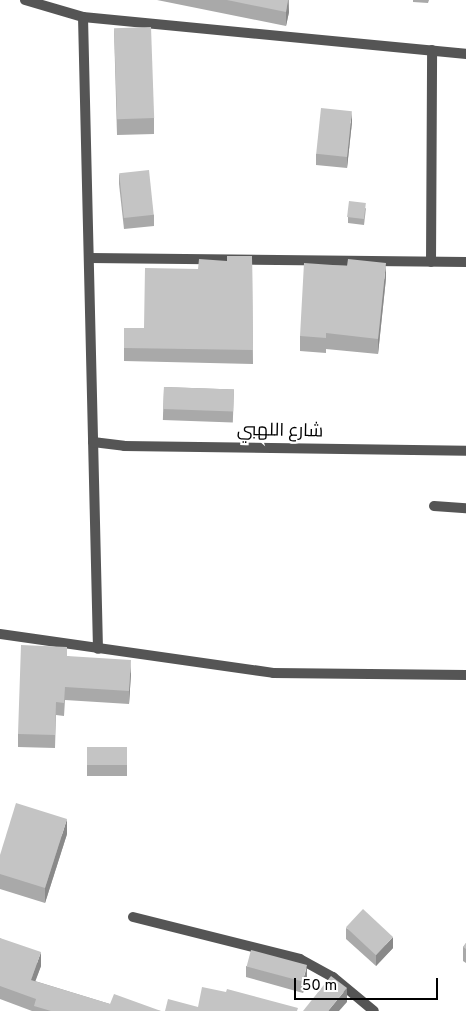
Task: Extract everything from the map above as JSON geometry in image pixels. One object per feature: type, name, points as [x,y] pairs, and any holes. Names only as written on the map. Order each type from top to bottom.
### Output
[{"type":"street","points":[[25,0],[83,17],[466,54]]},
{"type":"street","points":[[83,17],[98,649]]},
{"type":"street","points":[[432,50],[432,262]]},
{"type":"street","points":[[90,258],[466,262]]},
{"type":"street","name":"شارع اللهبي","points":[[93,442],[134,446],[466,451]]},
{"type":"street","points":[[434,506],[466,508]]},
{"type":"street","points":[[0,634],[273,673],[466,675]]},
{"type":"street","points":[[132,917],[300,959],[333,977],[374,1011]]},
{"type":"building","points":[[227,0],[288,0],[286,12]]},
{"type":"building","points":[[151,27],[154,118],[117,119],[114,28]]},
{"type":"building","points":[[321,108],[352,111],[347,157],[316,154]]},
{"type":"building","points":[[149,170],[154,215],[124,218],[119,173]]},
{"type":"building","points":[[349,201],[366,203],[364,219],[347,217]]},
{"type":"building","points":[[227,256],[252,256],[253,350],[124,348],[124,328],[144,328],[145,268],[198,269],[199,259],[227,261]]},
{"type":"building","points":[[348,259],[386,263],[378,339],[326,333],[326,338],[300,336],[304,263],[347,266]]},
{"type":"building","points":[[164,387],[234,389],[233,411],[163,409]]},
{"type":"building","points":[[21,645],[67,647],[67,656],[131,660],[129,691],[65,687],[64,703],[56,702],[55,735],[18,734]]},
{"type":"building","points":[[87,747],[127,747],[127,765],[87,765]]},
{"type":"building","points":[[16,803],[67,819],[45,888],[0,874],[0,855]]},
{"type":"building","points":[[363,909],[393,937],[376,955],[346,927]]},
{"type":"building","points":[[0,938],[41,952],[31,980],[110,1004],[114,994],[161,1011],[51,1011],[34,1006],[36,999],[0,986]]},
{"type":"building","points":[[251,950],[307,965],[303,981],[247,966]]},
{"type":"building","points":[[331,976],[347,988],[328,1011],[303,1011]]},
{"type":"building","points":[[202,987],[226,992],[227,989],[298,1008],[297,1011],[165,1011],[168,999],[198,1007]]}]
